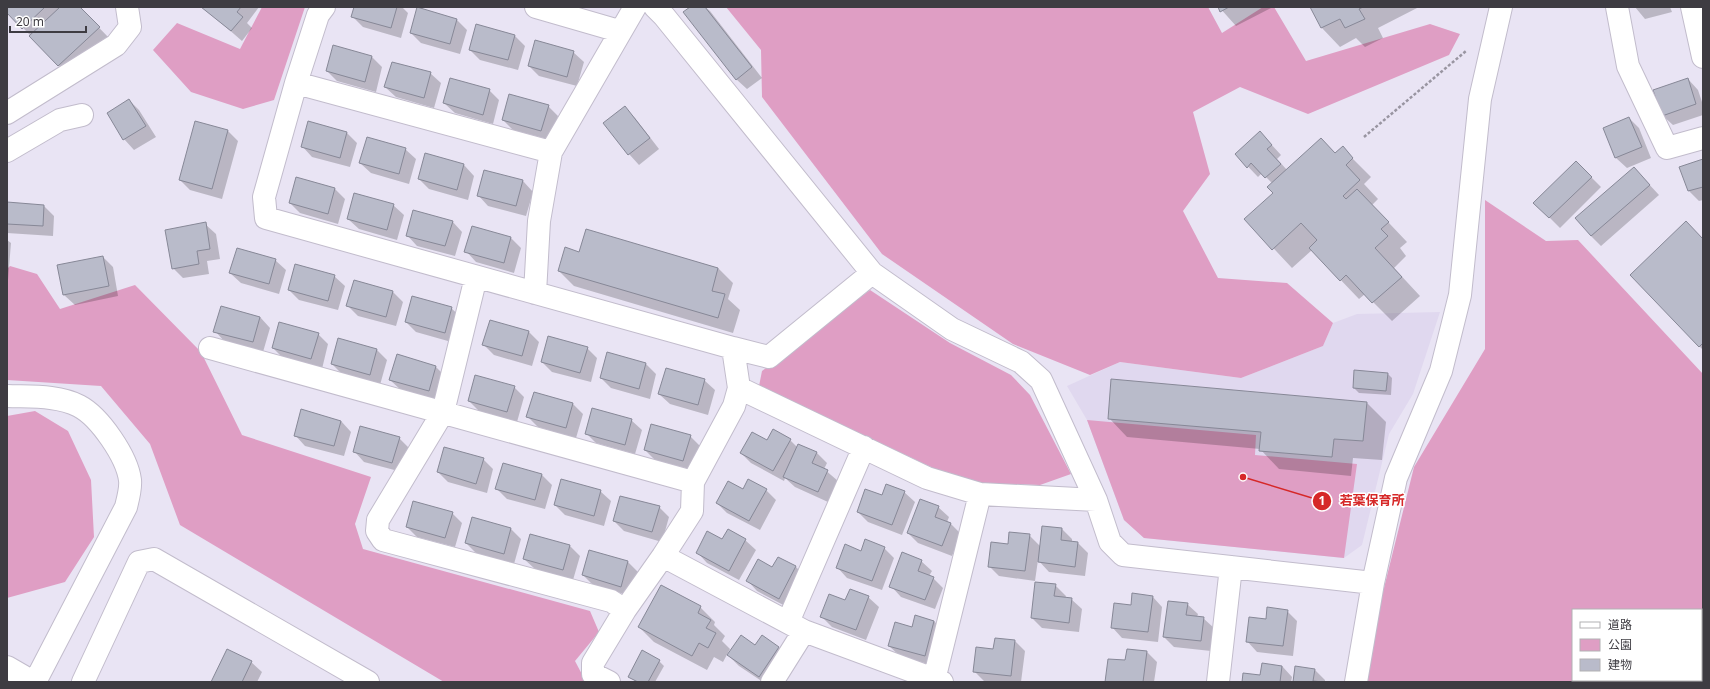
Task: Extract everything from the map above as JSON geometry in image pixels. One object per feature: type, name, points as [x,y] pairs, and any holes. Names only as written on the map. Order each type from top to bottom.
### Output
[{"type":"street","points":[[7,113],[116,45],[130,26],[127,7]]},
{"type":"street","points":[[324,7],[318,15],[296,83],[264,197],[266,218],[769,357],[872,273]]},
{"type":"street","points":[[536,7],[619,31]]},
{"type":"street","points":[[535,293],[539,221],[551,152],[619,31],[635,7]]},
{"type":"street","points":[[655,7],[728,94],[872,273],[952,329],[1020,362],[1041,380],[1096,500],[1110,542],[1123,554],[1373,583]]},
{"type":"street","points":[[1617,7],[1628,66],[1667,148],[1703,138]]},
{"type":"street","points":[[1692,7],[1703,58]]},
{"type":"street","points":[[1356,682],[1373,583],[1396,478],[1441,371],[1460,295],[1480,99],[1498,17]]},
{"type":"street","points":[[296,83],[551,152]]},
{"type":"street","points":[[7,151],[60,120],[82,114]]},
{"type":"street","points":[[476,277],[443,412],[378,520],[377,531],[383,540],[611,601],[625,610]]},
{"type":"street","points":[[210,348],[693,482]]},
{"type":"street","points":[[609,682],[593,674],[593,663],[625,610],[663,556],[692,511],[693,482],[734,406],[740,388],[734,348]]},
{"type":"street","points":[[740,388],[928,478],[980,494],[1096,500]]},
{"type":"street","points":[[7,396],[53,398],[80,406],[101,424],[125,460],[130,481],[126,507],[34,682],[7,667]]},
{"type":"street","points":[[772,682],[796,626],[864,448]]},
{"type":"street","points":[[663,556],[796,626],[938,681],[980,494]]},
{"type":"street","points":[[83,682],[139,562],[154,559],[368,682]]},
{"type":"street","points":[[1218,682],[1231,567]]},
{"type":"path","points":[[1364,137],[1498,17]]},
{"type":"shaded area","points":[[1440,312],[1413,394],[1389,434],[1362,545],[1344,558],[1144,538],[1124,520],[1087,420],[1067,386],[1120,362],[1241,378],[1323,346],[1333,323],[1357,314]]},
{"type":"green space","points":[[262,7],[305,7],[274,100],[243,109],[191,92],[153,50],[177,23],[240,49]]},
{"type":"green space","points":[[726,7],[1208,7],[1222,33],[1263,7],[1274,7],[1306,61],[1430,24],[1460,34],[1449,55],[1308,114],[1240,87],[1193,112],[1210,174],[1183,211],[1218,278],[1287,283],[1333,323],[1323,346],[1241,378],[1120,362],[1090,375],[1013,344],[882,254],[762,97],[761,50]]},
{"type":"green space","points":[[1485,200],[1546,241],[1578,240],[1703,374],[1703,682],[1366,682],[1382,596],[1414,467],[1485,349]]},
{"type":"green space","points":[[10,266],[37,274],[60,309],[135,285],[201,352],[242,435],[371,477],[355,524],[363,549],[590,611],[599,632],[575,661],[586,682],[444,682],[180,525],[150,444],[101,386],[7,380],[7,269]]},
{"type":"green space","points":[[870,290],[950,343],[1011,375],[1030,395],[1071,474],[1040,485],[965,483],[759,386],[762,371]]},
{"type":"green space","points":[[35,411],[68,431],[91,480],[94,537],[65,582],[7,598],[7,416]]},
{"type":"green space","points":[[1087,420],[1256,435],[1255,455],[1357,464],[1344,558],[1144,538],[1124,520]]},
{"type":"building","points":[[7,7],[45,7],[22,29],[7,13]]},
{"type":"building","points":[[60,7],[80,7],[100,27],[58,66],[29,36]]},
{"type":"building","points":[[201,7],[241,7],[237,12],[243,17],[231,31]]},
{"type":"building","points":[[354,7],[397,7],[391,28],[351,17]]},
{"type":"building","points":[[417,7],[457,19],[450,44],[410,33]]},
{"type":"building","points":[[690,7],[705,7],[752,67],[736,80],[683,12]]},
{"type":"building","points":[[1218,7],[1229,7],[1220,12]]},
{"type":"building","points":[[1310,7],[1363,7],[1359,9],[1365,19],[1345,28],[1340,19],[1321,28]]},
{"type":"building","points":[[476,24],[515,35],[508,60],[469,50]]},
{"type":"building","points":[[535,40],[574,51],[567,77],[528,66]]},
{"type":"building","points":[[333,45],[372,56],[365,82],[326,71]]},
{"type":"building","points":[[392,62],[431,72],[424,98],[384,87]]},
{"type":"building","points":[[450,78],[490,89],[483,115],[443,103]]},
{"type":"building","points":[[1688,78],[1696,104],[1662,116],[1653,90]]},
{"type":"building","points":[[509,94],[549,105],[541,131],[502,120]]},
{"type":"building","points":[[129,99],[146,126],[123,140],[107,113]]},
{"type":"building","points":[[625,106],[650,138],[628,155],[603,123]]},
{"type":"building","points":[[1629,117],[1642,147],[1615,158],[1603,128]]},
{"type":"building","points":[[195,121],[228,130],[212,189],[179,180]]},
{"type":"building","points":[[308,121],[347,132],[340,158],[301,147]]},
{"type":"building","points":[[1260,131],[1272,145],[1267,149],[1281,164],[1265,178],[1251,163],[1247,168],[1235,154]]},
{"type":"building","points":[[367,137],[406,148],[399,174],[359,163]]},
{"type":"building","points":[[1321,138],[1335,153],[1343,146],[1353,158],[1346,165],[1360,180],[1343,196],[1346,199],[1357,189],[1389,222],[1381,229],[1388,236],[1375,248],[1402,277],[1372,303],[1346,275],[1340,281],[1309,248],[1317,240],[1301,223],[1272,250],[1244,219],[1273,193],[1267,187]]},
{"type":"building","points":[[425,153],[464,164],[457,190],[418,179]]},
{"type":"building","points":[[1703,159],[1703,187],[1688,191],[1679,167]]},
{"type":"building","points":[[1576,161],[1592,177],[1549,218],[1533,203]]},
{"type":"building","points":[[1634,167],[1650,185],[1591,236],[1575,218]]},
{"type":"building","points":[[484,170],[523,180],[516,206],[477,196]]},
{"type":"building","points":[[296,177],[335,188],[328,214],[289,203]]},
{"type":"building","points":[[354,193],[394,204],[387,230],[347,219]]},
{"type":"building","points":[[7,202],[44,205],[43,226],[7,224]]},
{"type":"building","points":[[413,210],[453,221],[445,246],[406,236]]},
{"type":"building","points":[[1686,221],[1703,239],[1703,343],[1699,347],[1630,275]]},
{"type":"building","points":[[206,222],[210,249],[197,251],[199,264],[172,269],[165,230]]},
{"type":"building","points":[[472,226],[511,237],[504,263],[464,252]]},
{"type":"building","points":[[586,229],[718,268],[712,291],[725,294],[718,318],[558,271],[565,247],[579,252]]},
{"type":"building","points":[[237,248],[276,259],[269,284],[229,273]]},
{"type":"building","points":[[103,256],[109,286],[63,295],[57,265]]},
{"type":"building","points":[[295,264],[335,275],[328,301],[288,290]]},
{"type":"building","points":[[354,280],[393,291],[386,317],[346,306]]},
{"type":"building","points":[[412,296],[452,307],[445,333],[405,322]]},
{"type":"building","points":[[221,306],[260,317],[253,342],[213,332]]},
{"type":"building","points":[[490,320],[529,331],[522,356],[482,345]]},
{"type":"building","points":[[279,322],[319,333],[311,359],[272,348]]},
{"type":"building","points":[[548,336],[588,347],[580,373],[541,362]]},
{"type":"building","points":[[338,338],[377,349],[370,375],[331,364]]},
{"type":"building","points":[[607,352],[646,363],[639,389],[600,378]]},
{"type":"building","points":[[397,354],[436,366],[429,391],[389,380]]},
{"type":"building","points":[[666,368],[705,379],[698,405],[658,394]]},
{"type":"building","points":[[1354,370],[1388,373],[1386,391],[1353,388]]},
{"type":"building","points":[[475,375],[515,386],[507,412],[468,401]]},
{"type":"building","points":[[1111,379],[1367,402],[1363,441],[1334,439],[1332,457],[1259,451],[1261,432],[1108,419]]},
{"type":"building","points":[[534,392],[573,403],[566,428],[526,417]]},
{"type":"building","points":[[592,408],[632,419],[625,445],[585,434]]},
{"type":"building","points":[[301,409],[341,421],[334,446],[294,436]]},
{"type":"building","points":[[651,424],[691,435],[683,461],[644,450]]},
{"type":"building","points":[[360,426],[400,437],[392,463],[353,452]]},
{"type":"building","points":[[773,429],[791,439],[773,471],[740,453],[752,432],[767,440]]},
{"type":"building","points":[[798,444],[817,452],[812,463],[828,470],[818,492],[783,477]]},
{"type":"building","points":[[444,447],[484,458],[476,484],[437,472]]},
{"type":"building","points":[[503,463],[542,474],[535,500],[495,489]]},
{"type":"building","points":[[561,479],[601,490],[594,516],[554,505]]},
{"type":"building","points":[[748,479],[767,489],[749,521],[716,503],[728,481],[743,489]]},
{"type":"building","points":[[886,484],[905,491],[892,525],[857,512],[865,489],[882,495]]},
{"type":"building","points":[[620,496],[660,506],[652,532],[613,521]]},
{"type":"building","points":[[920,499],[939,506],[935,517],[951,523],[942,546],[907,533]]},
{"type":"building","points":[[413,501],[453,512],[445,538],[406,527]]},
{"type":"building","points":[[472,517],[511,528],[504,554],[465,543]]},
{"type":"building","points":[[1042,526],[1062,528],[1061,540],[1078,542],[1075,567],[1038,562]]},
{"type":"building","points":[[728,529],[746,539],[729,571],[696,553],[707,531],[722,539]]},
{"type":"building","points":[[1009,532],[1030,534],[1025,571],[988,567],[991,542],[1008,544]]},
{"type":"building","points":[[530,534],[570,545],[563,570],[523,559]]},
{"type":"building","points":[[865,539],[885,547],[872,581],[836,568],[845,544],[861,551]]},
{"type":"building","points":[[589,550],[628,561],[621,587],[582,575]]},
{"type":"building","points":[[902,552],[922,560],[918,571],[934,577],[925,600],[889,587]]},
{"type":"building","points":[[778,557],[796,566],[779,599],[746,581],[758,559],[772,567]]},
{"type":"building","points":[[1035,582],[1056,584],[1054,596],[1072,598],[1069,623],[1031,618]]},
{"type":"building","points":[[661,585],[701,606],[698,613],[711,620],[706,628],[716,633],[708,648],[699,643],[692,656],[638,627]]},
{"type":"building","points":[[850,589],[869,596],[856,630],[820,617],[829,594],[845,600]]},
{"type":"building","points":[[1132,593],[1153,596],[1148,632],[1111,628],[1114,603],[1131,605]]},
{"type":"building","points":[[1168,601],[1188,603],[1186,615],[1204,617],[1201,641],[1163,637]]},
{"type":"building","points":[[1267,607],[1288,610],[1283,646],[1246,642],[1249,617],[1266,619]]},
{"type":"building","points":[[915,615],[934,621],[925,656],[888,646],[895,622],[912,627]]},
{"type":"building","points":[[741,635],[755,645],[762,635],[779,647],[759,677],[727,655]]},
{"type":"building","points":[[995,638],[1015,640],[1011,676],[973,672],[976,647],[993,649]]},
{"type":"building","points":[[227,649],[252,661],[242,682],[211,682]]},
{"type":"building","points":[[1127,649],[1147,651],[1143,682],[1105,682],[1108,659],[1125,660]]},
{"type":"building","points":[[642,650],[660,660],[648,682],[638,682],[628,677]]},
{"type":"building","points":[[1262,663],[1282,666],[1280,682],[1242,682],[1243,673],[1260,675]]},
{"type":"building","points":[[1295,666],[1315,669],[1313,681],[1323,682],[1293,682]]},
{"type":"place","name":"若葉保育所","points":[[1243,477]]}]
